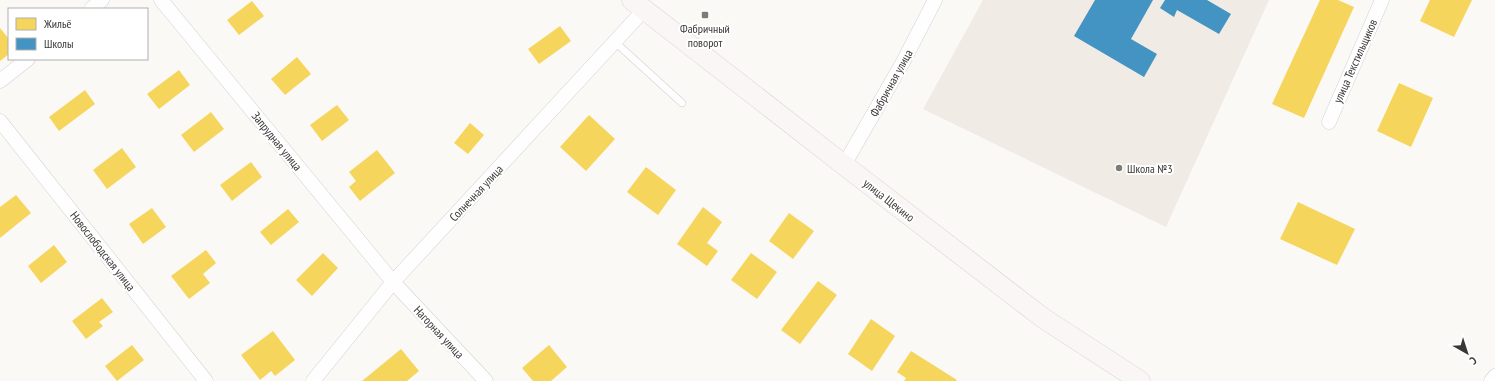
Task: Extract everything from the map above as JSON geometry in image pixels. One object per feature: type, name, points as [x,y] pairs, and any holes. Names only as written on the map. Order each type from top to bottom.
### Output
[{"type":"main road","name":"улица Щекино","points":[[638,5],[1043,318],[1140,381]]},
{"type":"street","points":[[92,8],[102,0]]},
{"type":"street","name":"Запрудная улица","points":[[161,0],[393,282]]},
{"type":"street","name":"Фабричная улица","points":[[844,165],[903,62],[935,0]]},
{"type":"street","name":"улица Текстильщиков","points":[[1329,122],[1382,0]]},
{"type":"street","name":"Солнечная улица","points":[[313,381],[393,282],[615,42],[638,5]]},
{"type":"street","points":[[0,81],[27,60]]},
{"type":"street","name":"Новослободская улица","points":[[0,121],[206,381]]},
{"type":"street","name":"Нагорная улица","points":[[393,282],[486,381]]},
{"type":"street","points":[[1491,381],[1495,376]]},
{"type":"lane","points":[[615,42],[682,103]]},
{"type":"shaded area","name":"Школа №3","points":[[983,0],[1269,0],[1166,227],[923,109]]},
{"type":"building: Жильё","points":[[1320,0],[1338,0],[1354,7],[1304,118],[1272,104]]},
{"type":"building: Жильё","points":[[1430,0],[1472,0],[1454,37],[1420,21]]},
{"type":"building: Жильё","points":[[252,1],[264,16],[239,35],[227,20]]},
{"type":"building: Жильё","points":[[560,26],[571,41],[539,64],[528,49]]},
{"type":"building: Жильё","points":[[0,28],[8,38],[8,55],[0,61]]},
{"type":"building: Жильё","points":[[297,57],[311,74],[285,95],[271,79]]},
{"type":"building: Жильё","points":[[179,70],[190,85],[159,109],[147,94]]},
{"type":"building: Жильё","points":[[1399,83],[1433,98],[1411,147],[1377,131]]},
{"type":"building: Жильё","points":[[85,90],[95,104],[59,131],[49,117]]},
{"type":"building: Жильё","points":[[337,105],[349,120],[322,141],[310,125]]},
{"type":"building: Жильё","points":[[211,112],[224,129],[194,152],[181,135]]},
{"type":"building: Жильё","points":[[589,115],[615,139],[586,171],[560,147]]},
{"type":"building: Жильё","points":[[470,123],[484,135],[468,154],[454,143]]},
{"type":"building: Жильё","points":[[122,148],[136,167],[107,189],[93,170]]},
{"type":"building: Жильё","points":[[377,150],[395,173],[360,201],[349,187],[356,181],[349,172]]},
{"type":"building: Жильё","points":[[251,162],[262,177],[232,201],[220,185]]},
{"type":"building: Жильё","points":[[646,167],[676,190],[658,215],[627,192]]},
{"type":"building: Жильё","points":[[16,195],[31,213],[0,238],[0,207]]},
{"type":"building: Жильё","points":[[1298,202],[1355,229],[1337,265],[1280,239]]},
{"type":"building: Жильё","points":[[703,207],[722,222],[707,243],[718,251],[707,266],[677,244]]},
{"type":"building: Жильё","points":[[152,208],[166,227],[143,244],[129,224]]},
{"type":"building: Жильё","points":[[288,209],[299,222],[271,245],[260,232]]},
{"type":"building: Жильё","points":[[789,213],[814,231],[793,259],[769,241]]},
{"type":"building: Жильё","points":[[54,245],[67,262],[41,283],[28,266]]},
{"type":"building: Жильё","points":[[206,250],[216,263],[203,274],[210,283],[189,299],[171,276]]},
{"type":"building: Жильё","points":[[323,253],[338,268],[312,296],[296,280]]},
{"type":"building: Жильё","points":[[751,253],[777,272],[757,299],[731,280]]},
{"type":"building: Жильё","points":[[818,281],[837,295],[800,344],[781,330]]},
{"type":"building: Жильё","points":[[102,298],[113,312],[99,322],[103,326],[86,339],[72,321]]},
{"type":"building: Жильё","points":[[871,319],[895,336],[872,371],[848,354]]},
{"type":"building: Жильё","points":[[273,331],[295,360],[275,376],[271,371],[260,380],[241,355]]},
{"type":"building: Жильё","points":[[132,345],[144,360],[117,381],[105,366]]},
{"type":"building: Жильё","points":[[549,345],[567,367],[551,381],[533,381],[522,368]]},
{"type":"building: Жильё","points":[[401,349],[419,371],[407,381],[362,381]]},
{"type":"building: Жильё","points":[[911,351],[957,380],[904,381],[906,378],[897,372]]},
{"type":"building: Школы","points":[[1095,0],[1153,0],[1131,39],[1157,54],[1144,77],[1074,36]]},
{"type":"building: Школы","points":[[1165,0],[1207,0],[1231,14],[1219,34],[1177,10],[1174,17],[1160,8]]},
{"type":"place","name":"Фабричный поворот","points":[[705,15]]},
{"type":"place","name":"Школа №3","points":[[1119,168]]}]
